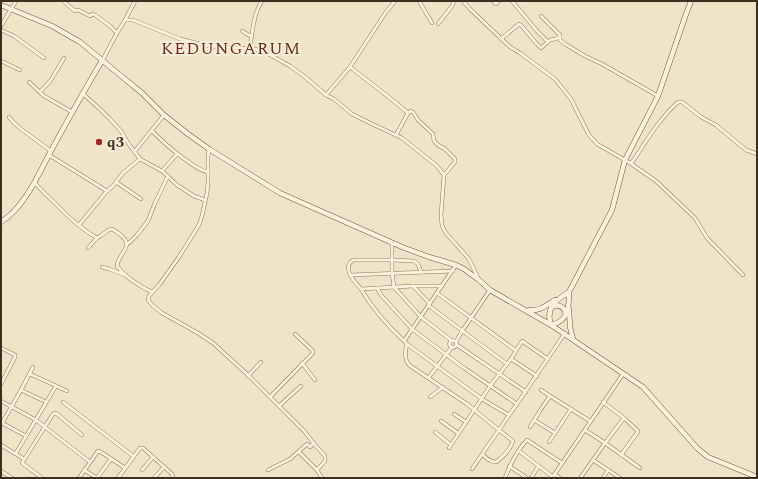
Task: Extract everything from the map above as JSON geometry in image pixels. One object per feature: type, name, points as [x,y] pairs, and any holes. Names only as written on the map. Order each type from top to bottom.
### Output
[{"type":"main road","points":[[574,339],[570,327],[569,292],[612,210],[625,160],[658,96],[691,1]]},
{"type":"main road","points":[[1,4],[57,29],[80,42],[142,93],[164,115],[188,134],[209,149],[280,193],[402,247],[456,265],[464,269],[490,290],[552,324],[643,387],[697,448],[708,457],[757,477]]},
{"type":"main road","points":[[1,222],[14,211],[35,183],[72,112],[102,61]]},
{"type":"main road","points":[[525,310],[538,310],[569,292]]},
{"type":"main road","points":[[552,324],[549,319],[549,314],[559,298]]},
{"type":"main road","points":[[552,324],[562,321],[569,303]]},
{"type":"main road","points":[[552,307],[556,305],[561,306],[565,309],[566,314]]},
{"type":"street","points":[[1,26],[16,1]]},
{"type":"street","points":[[63,1],[75,11],[78,10],[90,16],[93,14],[95,15],[117,33]]},
{"type":"street","points":[[102,61],[135,1]]},
{"type":"street","points":[[249,49],[256,16],[262,1]]},
{"type":"street","points":[[326,95],[350,67],[395,1]]},
{"type":"street","points":[[419,1],[432,23]]},
{"type":"street","points":[[438,24],[452,6],[454,1]]},
{"type":"street","points":[[463,1],[510,47],[555,79],[571,99],[589,135],[596,144],[630,163],[656,181],[695,218],[707,238],[743,275]]},
{"type":"street","points":[[493,1],[495,4],[498,2]]},
{"type":"street","points":[[512,1],[548,42]]},
{"type":"street","points":[[541,16],[560,35],[560,40],[565,44],[658,96]]},
{"type":"street","points":[[125,20],[133,20],[180,39],[208,46],[263,51],[290,66],[352,114],[402,138],[437,166],[444,175]]},
{"type":"street","points":[[502,39],[519,24],[541,48],[548,42],[560,37]]},
{"type":"street","points":[[1,30],[14,36],[44,58]]},
{"type":"street","points":[[242,30],[252,37]]},
{"type":"street","points":[[40,92],[51,80],[64,58]]},
{"type":"street","points":[[1,61],[20,70]]},
{"type":"street","points":[[350,67],[408,113],[411,111],[433,134],[434,141],[455,159],[455,162],[444,175],[441,215],[442,224],[445,232],[469,260],[478,280]]},
{"type":"street","points":[[29,82],[44,96],[72,112]]},
{"type":"street","points":[[82,94],[102,110],[121,131],[140,159],[162,171],[194,196],[205,200]]},
{"type":"street","points":[[630,163],[633,161],[669,111],[678,102],[682,102],[701,117],[716,125],[746,150],[757,154]]},
{"type":"street","points":[[396,135],[408,113]]},
{"type":"street","points":[[135,151],[164,115]]},
{"type":"street","points":[[9,117],[50,153],[107,191]]},
{"type":"street","points":[[152,131],[177,154],[196,168],[208,172]]},
{"type":"street","points":[[209,149],[208,183],[202,216],[194,232],[159,285],[149,296],[148,300],[153,306],[162,312],[213,343],[305,432],[324,454],[326,459],[317,470]]},
{"type":"street","points":[[162,171],[177,154]]},
{"type":"street","points":[[79,225],[123,173],[140,159]]},
{"type":"street","points":[[126,276],[117,265],[127,244],[137,235],[148,221],[154,203],[168,176]]},
{"type":"street","points":[[116,182],[141,199]]},
{"type":"street","points":[[35,183],[68,216],[97,238]]},
{"type":"street","points":[[88,248],[97,238],[112,229],[118,232],[125,239],[127,244]]},
{"type":"street","points":[[392,242],[392,273],[394,287],[421,317],[452,341],[526,392]]},
{"type":"street","points":[[421,272],[416,261],[354,260],[350,262],[348,268],[350,275],[367,299],[407,344],[482,399],[509,415]]},
{"type":"street","points":[[404,341],[456,265]]},
{"type":"street","points":[[102,268],[126,276],[152,292]]},
{"type":"street","points":[[350,275],[453,271]]},
{"type":"street","points":[[412,286],[429,305],[507,364]]},
{"type":"street","points":[[361,289],[442,286]]},
{"type":"street","points":[[377,288],[381,295],[412,329],[446,355],[517,404]]},
{"type":"street","points":[[428,378],[452,347],[455,347],[462,331],[490,290]]},
{"type":"street","points":[[437,293],[515,350]]},
{"type":"street","points":[[472,469],[565,333]]},
{"type":"street","points":[[270,397],[313,352],[295,334]]},
{"type":"street","points":[[452,341],[450,345],[452,347]]},
{"type":"street","points":[[434,432],[450,446],[522,341],[548,359]]},
{"type":"street","points":[[407,344],[405,349],[407,362],[409,365],[474,410],[513,441],[503,457],[496,462],[492,462],[485,458],[482,454]]},
{"type":"street","points":[[1,348],[15,355],[15,358],[1,384]]},
{"type":"street","points":[[511,359],[537,376]]},
{"type":"street","points":[[248,376],[261,362]]},
{"type":"street","points":[[302,363],[315,380]]},
{"type":"street","points":[[26,436],[1,424],[33,367]]},
{"type":"street","points":[[30,374],[67,391]]},
{"type":"street","points":[[553,476],[623,374]]},
{"type":"street","points":[[16,453],[56,386]]},
{"type":"street","points":[[279,406],[301,386]]},
{"type":"street","points":[[430,397],[442,387]]},
{"type":"street","points":[[21,390],[46,402]]},
{"type":"street","points":[[541,390],[590,421]]},
{"type":"street","points":[[530,427],[550,396]]},
{"type":"street","points":[[1,401],[45,426],[90,462]]},
{"type":"street","points":[[63,402],[133,456]]},
{"type":"street","points":[[603,402],[638,431],[621,455]]},
{"type":"street","points":[[549,442],[572,409]]},
{"type":"street","points":[[42,478],[22,463],[53,414],[56,413],[82,435]]},
{"type":"street","points":[[454,414],[466,422]]},
{"type":"street","points":[[581,477],[604,443],[624,418]]},
{"type":"street","points":[[534,420],[555,433]]},
{"type":"street","points":[[441,421],[458,434]]},
{"type":"street","points":[[585,430],[640,468]]},
{"type":"street","points":[[505,478],[509,466],[527,440],[562,463]]},
{"type":"street","points":[[268,470],[286,462],[307,444],[310,446],[314,443]]},
{"type":"street","points":[[1,444],[24,459]]},
{"type":"street","points":[[118,478],[141,447],[172,474],[172,478]]},
{"type":"street","points":[[79,478],[98,451],[125,468]]},
{"type":"street","points":[[519,451],[538,467],[553,476],[560,478]]},
{"type":"street","points":[[299,452],[317,470],[322,478]]},
{"type":"street","points":[[142,470],[153,457]]},
{"type":"street","points":[[84,470],[97,478],[111,459]]},
{"type":"street","points":[[593,460],[620,478]]},
{"type":"street","points":[[509,466],[527,478]]},
{"type":"street","points":[[154,478],[164,467]]},
{"type":"street","points":[[531,478],[538,467]]},
{"type":"street","points":[[603,478],[608,470]]},
{"type":"street","points":[[1,471],[12,478]]},
{"type":"place","name":"q3","points":[[99,142]]},
{"type":"district","name":"KEDUNGARUM","points":[[231,48]]}]
